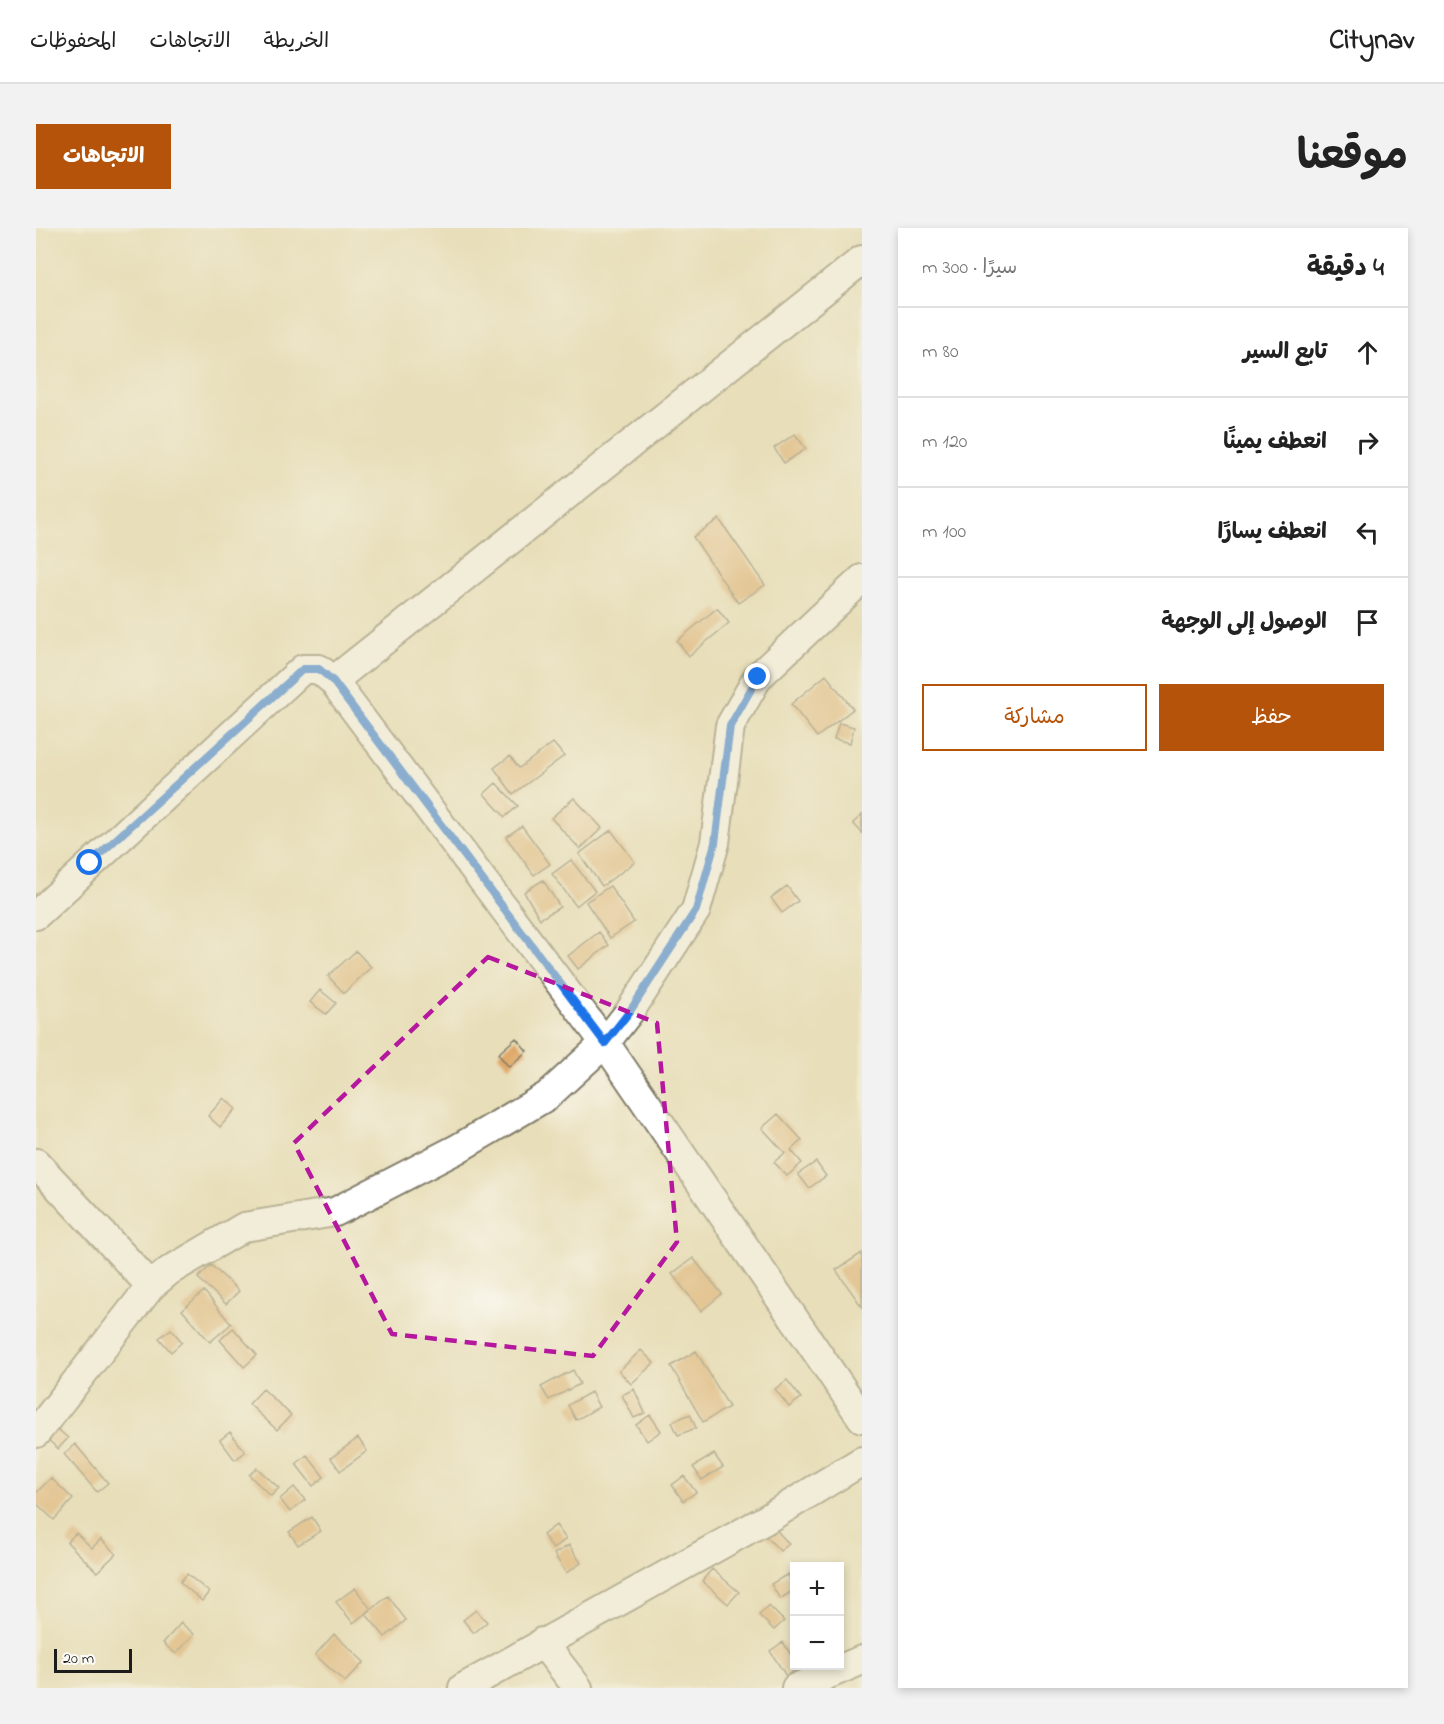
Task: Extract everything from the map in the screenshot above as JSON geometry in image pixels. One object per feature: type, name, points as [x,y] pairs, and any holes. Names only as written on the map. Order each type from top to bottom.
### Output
[{"type":"street","points":[[333,681],[862,260]]},
{"type":"street","points":[[36,1433],[151,1286],[169,1271],[244,1227],[335,1212],[457,1149],[547,1096],[605,1043],[630,1011],[696,910],[715,843],[730,726],[758,677],[862,579]]},
{"type":"street","points":[[36,915],[303,669],[319,669],[333,681],[605,1043],[862,1418]]},
{"type":"street","points":[[36,1163],[151,1286]]},
{"type":"street","points":[[463,1688],[765,1520],[862,1461]]},
{"type":"street","points":[[542,1642],[578,1688]]},
{"type":"street","points":[[796,1688],[862,1660]]},
{"type":"highlighted area","points":[[488,957],[657,1023],[677,1242],[593,1356],[392,1334],[294,1143]]},
{"type":"building","points":[[795,434],[806,449],[784,463],[774,448]]},
{"type":"building","points":[[719,519],[765,585],[738,603],[693,537]]},
{"type":"building","points":[[717,608],[729,623],[689,656],[677,641]]},
{"type":"building","points":[[826,675],[853,709],[817,737],[791,704]]},
{"type":"building","points":[[839,723],[854,727],[850,743],[834,739]]},
{"type":"building","points":[[553,743],[564,756],[513,794],[494,768],[510,756],[519,768]]},
{"type":"building","points":[[496,783],[518,806],[505,817],[484,794]]},
{"type":"building","points":[[574,798],[602,828],[580,849],[551,818]]},
{"type":"building","points":[[862,815],[862,833],[853,823]]},
{"type":"building","points":[[522,826],[550,864],[534,875],[506,837]]},
{"type":"building","points":[[611,830],[635,862],[602,886],[579,854]]},
{"type":"building","points":[[571,860],[595,891],[576,906],[552,874]]},
{"type":"building","points":[[543,880],[560,907],[540,919],[524,892]]},
{"type":"building","points":[[610,886],[634,922],[610,938],[586,902]]},
{"type":"building","points":[[787,886],[798,901],[782,913],[771,898]]},
{"type":"building","points":[[599,932],[609,945],[578,969],[568,956]]},
{"type":"building","points":[[356,951],[371,967],[344,993],[328,976]]},
{"type":"building","points":[[320,990],[336,1003],[326,1014],[310,1002]]},
{"type":"building","points":[[516,1038],[527,1051],[509,1067],[498,1054]]},
{"type":"building","points":[[224,1098],[236,1109],[220,1127],[208,1116]]},
{"type":"building","points":[[778,1114],[802,1140],[791,1150],[802,1163],[787,1176],[774,1162],[785,1153],[762,1128]]},
{"type":"building","points":[[816,1162],[826,1176],[809,1188],[798,1174]]},
{"type":"building","points":[[862,1253],[862,1307],[836,1270]]},
{"type":"building","points":[[693,1258],[722,1294],[701,1311],[672,1274]]},
{"type":"building","points":[[211,1265],[239,1291],[226,1304],[198,1278]]},
{"type":"building","points":[[204,1291],[231,1324],[210,1342],[182,1310]]},
{"type":"building","points":[[233,1328],[257,1355],[244,1367],[220,1340]]},
{"type":"building","points":[[171,1329],[182,1342],[171,1352],[159,1338]]},
{"type":"building","points":[[641,1350],[654,1363],[631,1384],[619,1371]]},
{"type":"building","points":[[696,1351],[729,1407],[703,1422],[671,1366]]},
{"type":"building","points":[[573,1370],[580,1384],[549,1400],[541,1387]]},
{"type":"building","points":[[787,1380],[801,1398],[789,1407],[775,1389]]},
{"type":"building","points":[[263,1389],[291,1415],[277,1430],[249,1404]]},
{"type":"building","points":[[634,1389],[645,1413],[634,1418],[622,1395]]},
{"type":"building","points":[[591,1392],[599,1407],[576,1420],[568,1405]]},
{"type":"building","points":[[690,1414],[696,1428],[678,1435],[672,1422]]},
{"type":"building","points":[[650,1415],[661,1431],[647,1441],[636,1425]]},
{"type":"building","points":[[54,1426],[68,1438],[58,1449],[44,1436]]},
{"type":"building","points":[[230,1432],[245,1452],[235,1460],[220,1440]]},
{"type":"building","points":[[358,1438],[367,1451],[340,1471],[331,1458]]},
{"type":"building","points":[[75,1444],[108,1483],[97,1492],[64,1454]]},
{"type":"building","points":[[714,1454],[723,1467],[702,1480],[693,1467]]},
{"type":"building","points":[[307,1455],[324,1477],[313,1486],[296,1464]]},
{"type":"building","points":[[257,1468],[279,1488],[271,1496],[249,1475]]},
{"type":"building","points":[[684,1476],[696,1492],[683,1501],[672,1485]]},
{"type":"building","points":[[51,1478],[73,1499],[54,1520],[36,1503],[36,1493]]},
{"type":"building","points":[[294,1487],[305,1500],[290,1512],[280,1499]]},
{"type":"building","points":[[312,1517],[321,1531],[298,1545],[289,1532]]},
{"type":"building","points":[[769,1522],[789,1544],[780,1551],[760,1530]]},
{"type":"building","points":[[556,1525],[566,1539],[553,1549],[543,1535]]},
{"type":"building","points":[[76,1533],[92,1548],[101,1539],[116,1554],[97,1572],[67,1542]]},
{"type":"building","points":[[569,1545],[581,1563],[566,1573],[554,1554]]},
{"type":"building","points":[[712,1569],[739,1592],[728,1604],[702,1581]]},
{"type":"building","points":[[187,1574],[209,1592],[202,1601],[180,1582]]},
{"type":"building","points":[[788,1574],[790,1593],[780,1599],[771,1584]]},
{"type":"building","points":[[355,1588],[371,1609],[353,1623],[336,1602]]},
{"type":"building","points":[[388,1596],[406,1620],[385,1637],[366,1614]]},
{"type":"building","points":[[769,1606],[784,1621],[774,1630],[759,1615]]},
{"type":"building","points":[[476,1610],[487,1622],[474,1633],[463,1620]]},
{"type":"building","points":[[181,1623],[194,1634],[176,1654],[163,1643]]},
{"type":"building","points":[[334,1634],[364,1662],[345,1682],[315,1655]]},
{"type":"building","points":[[783,1642],[790,1653],[790,1670],[795,1670],[786,1676],[770,1651]]},
{"type":"route","points":[[90,863],[303,669],[319,669],[333,681],[605,1043],[661,966],[696,910],[715,843],[730,726],[758,677]]}]
